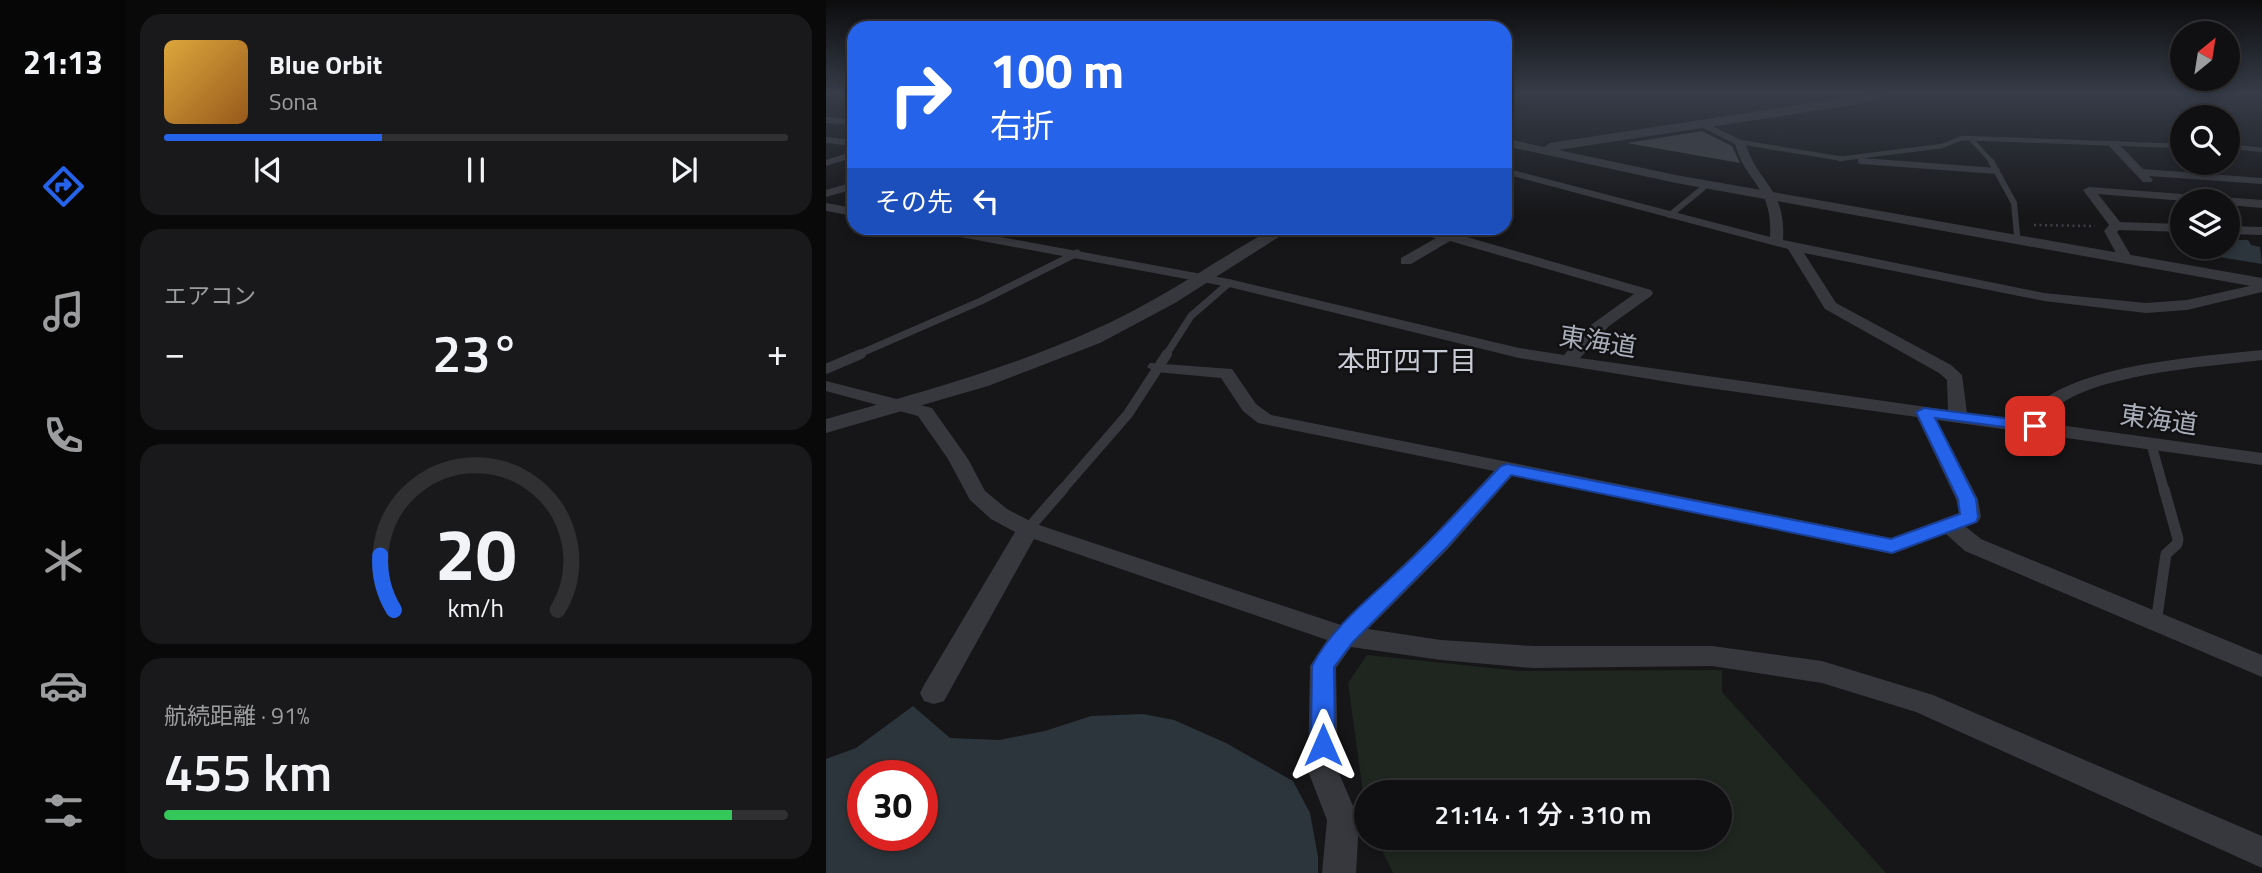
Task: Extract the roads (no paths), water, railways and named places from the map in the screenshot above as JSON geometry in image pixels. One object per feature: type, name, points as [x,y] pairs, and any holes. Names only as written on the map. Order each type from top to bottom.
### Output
[{"type":"street","points":[[1512,155],[1633,134]]},
{"type":"street","points":[[1723,134],[1740,142],[1743,156],[1772,197],[1778,232],[1776,243]]},
{"type":"street","points":[[826,140],[847,142]]},
{"type":"street","points":[[2112,143],[2162,196]]},
{"type":"street","points":[[1512,144],[1772,197],[2262,283],[2259,288],[2187,305],[2119,306],[2013,292],[1776,243],[1512,173]]},
{"type":"street","points":[[826,163],[847,156]]},
{"type":"street","points":[[2138,172],[2262,181]]},
{"type":"street","points":[[826,194],[847,187]]},
{"type":"street","points":[[2115,227],[2089,190],[2262,204]]},
{"type":"street","points":[[826,207],[847,211]]},
{"type":"street","points":[[2126,259],[2110,231],[2115,227],[2170,228]]},
{"type":"street","points":[[2240,230],[2262,231]]},
{"type":"street","name":"東海道","points":[[974,235],[1229,283],[1454,338],[1569,361],[2262,459]]},
{"type":"street","points":[[826,426],[992,378],[1090,340],[1160,304],[1273,235]]},
{"type":"street","points":[[1443,235],[1646,293],[1592,330],[1580,342],[1569,361]]},
{"type":"street","points":[[1406,261],[1448,236]]},
{"type":"street","points":[[1793,247],[1829,306],[1945,369],[1956,379],[1958,415]]},
{"type":"street","points":[[2035,426],[2041,410],[2073,387],[2120,376],[2262,355]]},
{"type":"street","points":[[1156,367],[1226,373],[1233,380],[1250,411],[1268,422],[1291,423],[1892,546],[1969,517],[1967,499],[1924,412]]},
{"type":"street","points":[[826,386],[925,412],[958,459],[977,495],[999,514],[1028,529],[1345,636],[1419,647],[1533,657],[1712,656],[1822,671],[1923,703],[2262,852]]},
{"type":"street","points":[[1339,873],[1343,821],[1323,771],[1323,666],[1345,636],[1440,543],[1507,469]]},
{"type":"street","points":[[1951,526],[1973,545],[2262,666]]},
{"type":"street","points":[[934,693],[1028,529]]},
{"type":"lane","points":[[1839,159],[1942,146],[1951,144],[1955,139],[2170,145]]},
{"type":"lane","points":[[1971,139],[1984,151],[2010,194],[2019,225],[2017,235]]},
{"type":"lane","points":[[1740,142],[1839,159],[1997,172]]},
{"type":"lane","points":[[2240,147],[2262,149]]},
{"type":"lane","points":[[1670,215],[1703,188]]},
{"type":"lane","points":[[826,369],[981,301],[1077,253]]},
{"type":"lane","points":[[1028,529],[1128,414],[1191,316],[1229,283]]},
{"type":"lane","points":[[2151,443],[2178,539],[2177,544],[2166,554],[2156,623]]},
{"type":"district","name":"本町四丁目","points":[[1407,360]]}]
